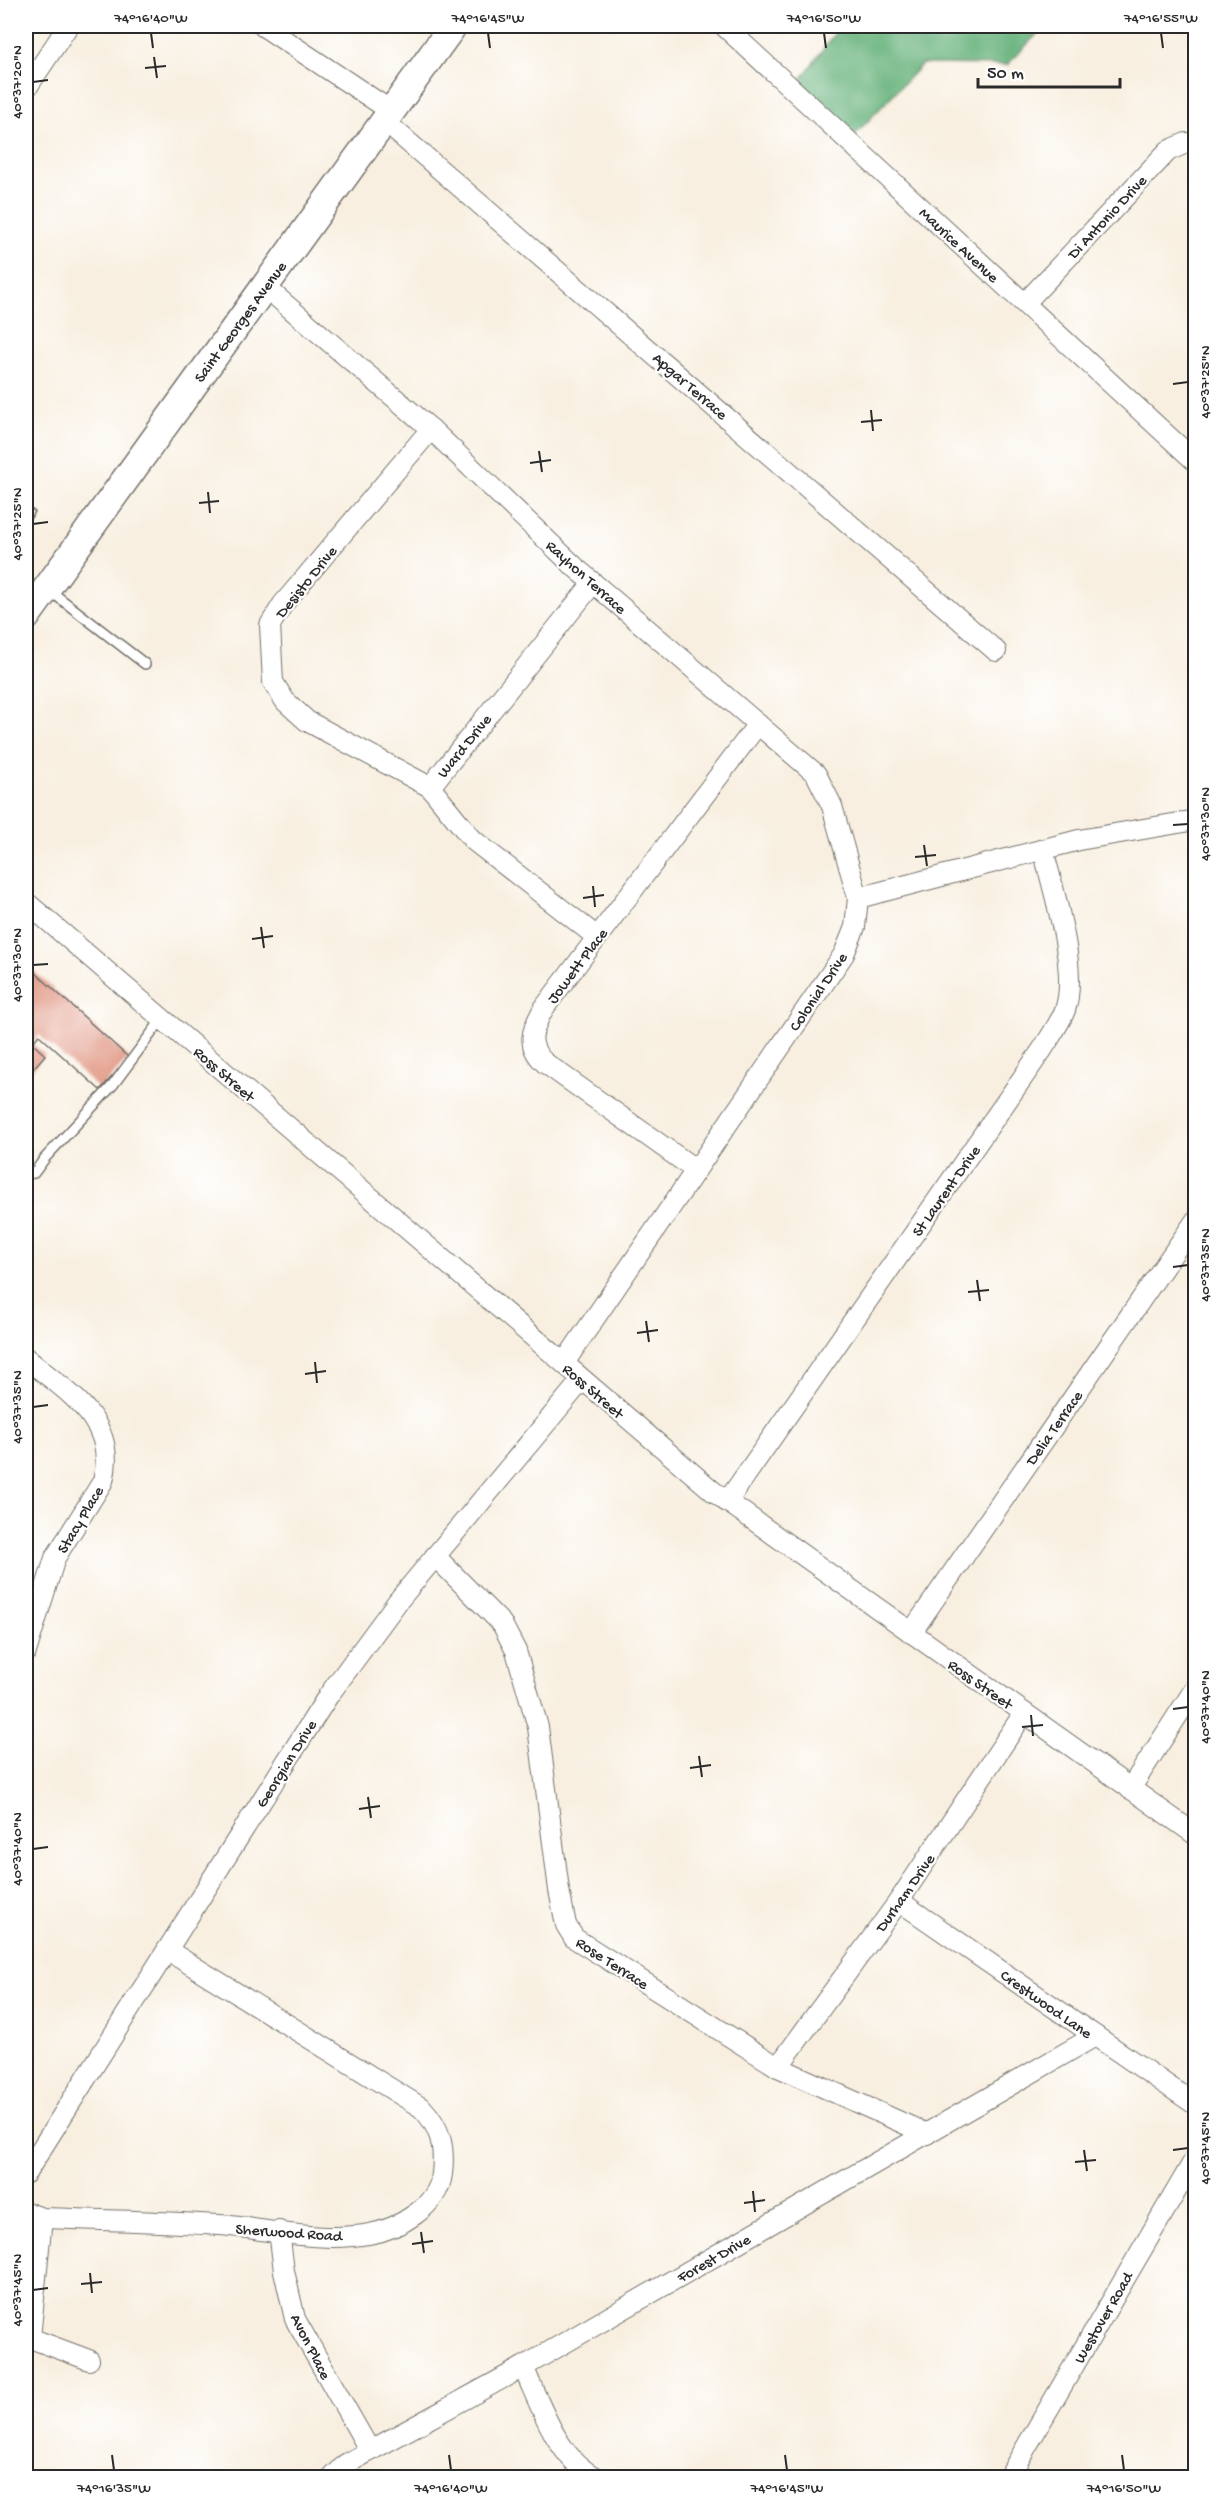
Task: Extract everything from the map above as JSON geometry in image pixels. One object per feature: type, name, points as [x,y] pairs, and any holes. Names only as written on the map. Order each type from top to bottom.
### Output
[{"type":"main road","name":"Saint Georges Avenue","points":[[26,617],[453,26]]},
{"type":"street","points":[[26,89],[68,26]]},
{"type":"street","name":"Apgar Terrace","points":[[263,26],[388,116],[996,651]]},
{"type":"street","name":"Maurice Avenue","points":[[724,26],[1196,462]]},
{"type":"street","name":"Di Antonio Drive","points":[[1024,303],[1168,151],[1185,143],[1196,144]]},
{"type":"street","name":"Rayhon Terrace","points":[[264,286],[431,429],[593,583],[816,774],[832,806],[858,898]]},
{"type":"street","name":"Desisto Drive","points":[[430,787],[307,721],[285,701],[273,682],[270,625],[283,604],[431,429]]},
{"type":"street","name":"Ward Drive","points":[[593,583],[430,787],[473,840],[597,937]]},
{"type":"street","name":"Jowett Place","points":[[696,1170],[535,1054],[532,1042],[535,1023],[544,1008],[758,723]]},
{"type":"street","points":[[858,898],[1079,840],[1196,820]]},
{"type":"street","name":"St Laurent Drive","points":[[727,1502],[1042,1050],[1065,1009],[1069,984],[1065,946],[1043,849]]},
{"type":"street","name":"Colonial Drive","points":[[564,1364],[844,954],[855,927],[858,898]]},
{"type":"street","name":"Ross Street","points":[[26,902],[727,1502],[1196,1835]]},
{"type":"street","name":"Delia Terrace","points":[[911,1633],[1196,1220]]},
{"type":"street","name":"Stacy Place","points":[[26,1358],[88,1412],[100,1428],[106,1448],[106,1468],[102,1481],[55,1558],[28,1645]]},
{"type":"street","name":"Georgian Drive","points":[[26,2173],[328,1696],[398,1601],[582,1380]]},
{"type":"street","name":"Rose Terrace","points":[[435,1556],[502,1624],[516,1651],[538,1727],[559,1890],[566,1925],[574,1938],[778,2067],[927,2134]]},
{"type":"street","points":[[1130,1789],[1196,1687]]},
{"type":"street","name":"Durham Drive","points":[[778,2067],[899,1901],[1024,1713]]},
{"type":"street","name":"Crestwood Lane","points":[[899,1901],[1196,2105]]},
{"type":"street","name":"Sherwood Road","points":[[34,2215],[220,2225],[330,2237],[369,2234],[393,2227],[414,2216],[433,2196],[441,2179],[443,2161],[436,2122],[422,2108],[167,1950]]},
{"type":"street","name":"Forest Drive","points":[[332,2478],[346,2464],[522,2367],[1095,2036]]},
{"type":"street","name":"Westover Road","points":[[1008,2478],[1196,2157]]},
{"type":"street","points":[[34,2215],[30,2338],[89,2360]]},
{"type":"street","name":"Avon Place","points":[[279,2231],[284,2271],[295,2319],[370,2451]]},
{"type":"street","points":[[522,2367],[565,2453],[584,2472],[597,2478]]},
{"type":"lane","points":[[46,588],[145,664]]},
{"type":"lane","points":[[26,1174],[34,1173],[45,1158],[113,1085],[162,1019]]},
{"type":"green space","points":[[840,26],[1045,26],[1007,65],[922,64],[851,139],[797,85]]},
{"type":"building","points":[[26,505],[35,512],[26,525]]},
{"type":"building","points":[[26,964],[129,1058],[100,1090],[39,1035],[32,1043],[45,1055],[26,1077]]}]
